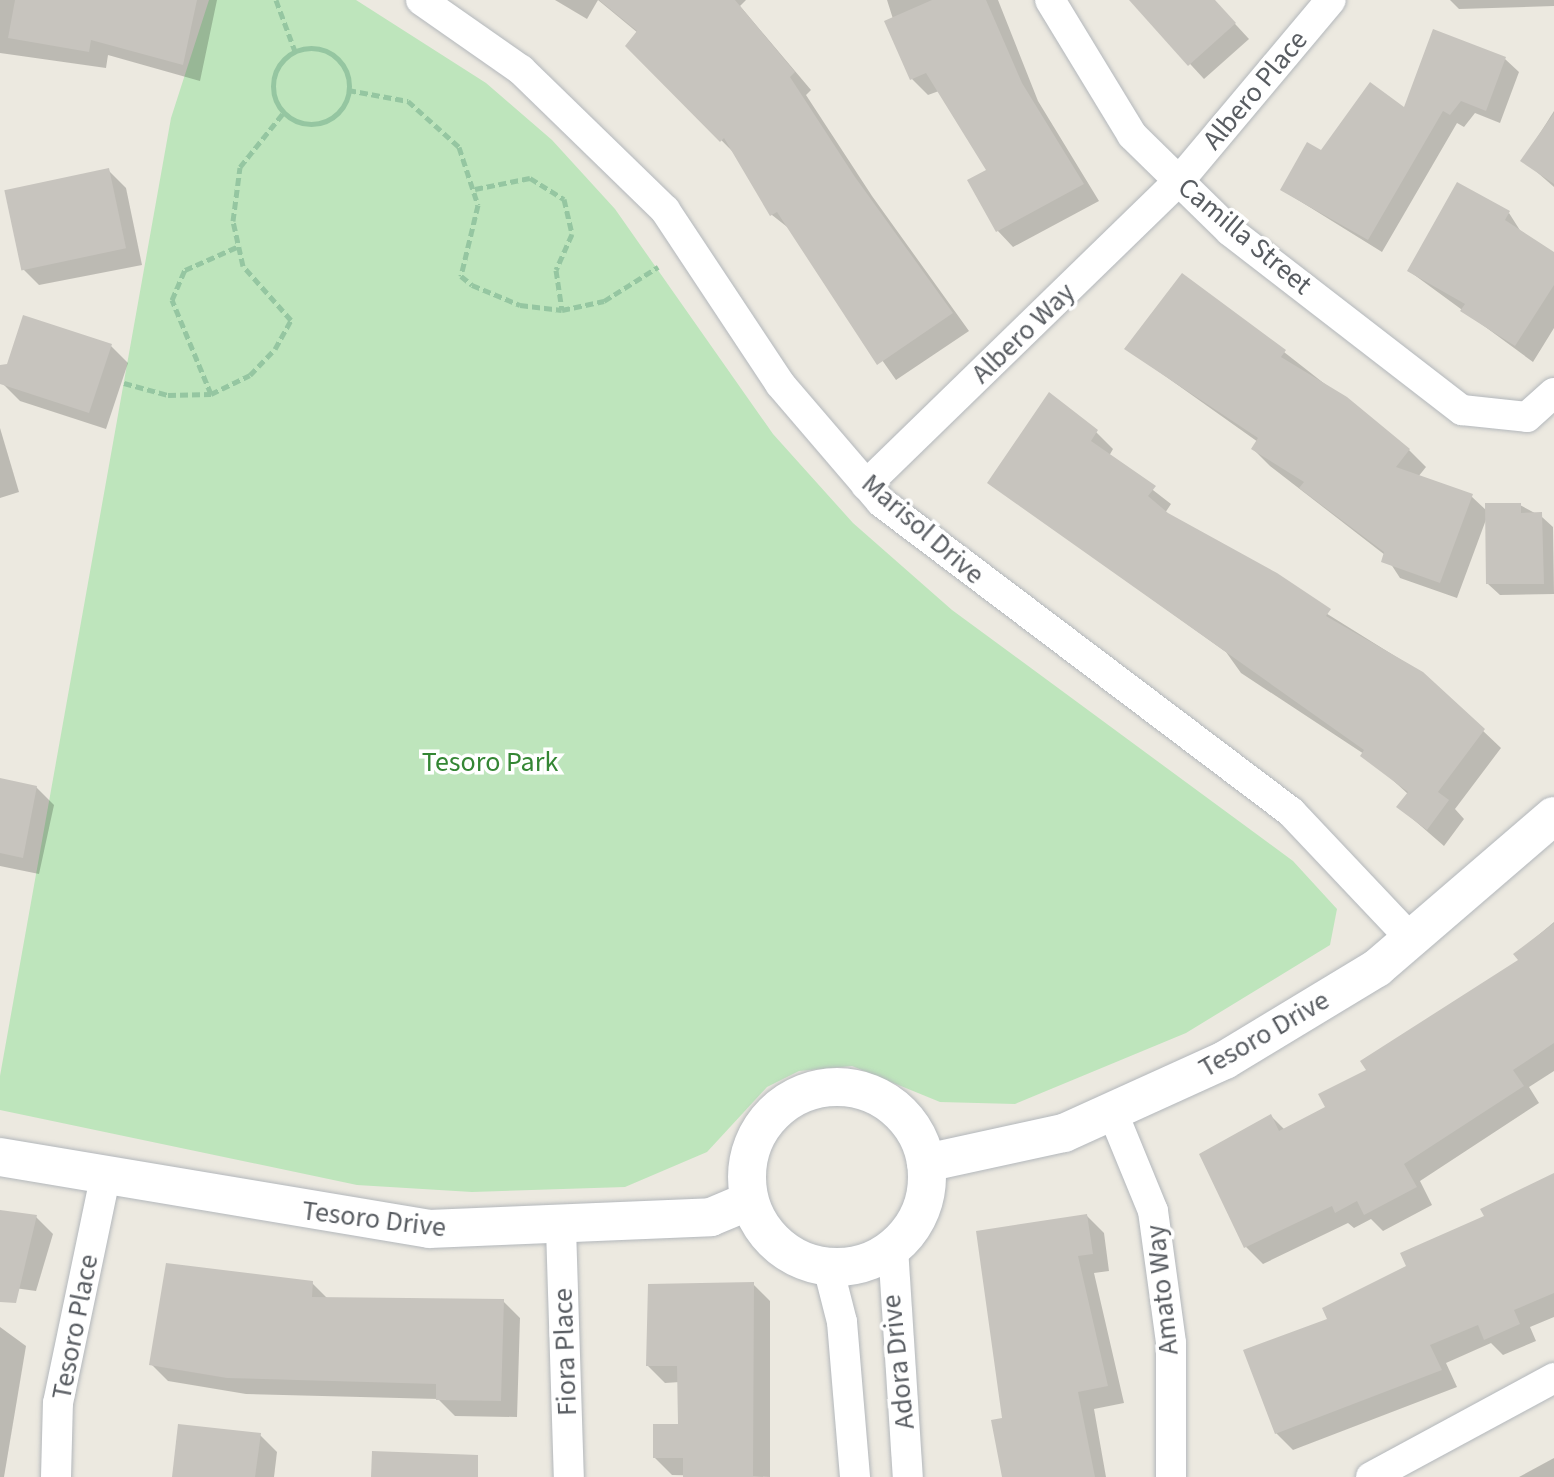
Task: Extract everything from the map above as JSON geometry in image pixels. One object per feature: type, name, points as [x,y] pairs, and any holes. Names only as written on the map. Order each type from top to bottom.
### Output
[{"type":"street","name":"Marisol Drive","points":[[421,0],[521,70],[665,210],[780,384],[866,485],[1119,688],[1291,812],[1412,940]]},
{"type":"street","name":"Camilla Street","points":[[1050,0],[1132,135],[1230,231],[1462,410],[1492,418],[1527,417],[1554,393]]},
{"type":"street","name":"Albero Place","points":[[1179,181],[1331,0]]},
{"type":"street","name":"Albero Way","points":[[866,485],[1179,181]]},
{"type":"street","name":"Tesoro Drive","points":[[926,1163],[1064,1133],[1225,1060],[1412,940],[1554,816]]},
{"type":"street","points":[[818,1088],[876,1095],[900,1112],[926,1163],[921,1210],[893,1248],[828,1267],[778,1246],[749,1201],[745,1172],[767,1118],[818,1088]]},
{"type":"street","name":"Amato Way","points":[[1112,1111],[1153,1211],[1171,1343],[1171,1477]]},
{"type":"street","name":"Tesoro Drive","points":[[0,1157],[105,1178],[429,1229],[561,1228],[711,1217],[749,1201]]},
{"type":"street","name":"Tesoro Place","points":[[56,1477],[58,1403],[105,1178]]},
{"type":"street","name":"Fiora Place","points":[[561,1228],[569,1477]]},
{"type":"street","name":"Adora Drive","points":[[893,1248],[908,1477]]},
{"type":"street","name":"Adora Drive","points":[[828,1267],[842,1322],[855,1477]]},
{"type":"street","points":[[1371,1477],[1554,1378]]},
{"type":"path","points":[[276,0],[295,51]]},
{"type":"path","points":[[284,112],[320,122],[341,109],[348,90],[347,74],[332,54],[295,51]]},
{"type":"path","points":[[284,112],[273,80],[295,51]]},
{"type":"path","points":[[348,90],[408,101],[429,116],[459,147],[475,189],[478,223],[461,276],[505,301],[562,310],[604,301],[658,267]]},
{"type":"path","points":[[124,383],[168,395],[211,394],[263,364],[291,320],[256,286],[237,247],[240,167],[284,112]]},
{"type":"path","points":[[475,189],[530,178],[564,199],[572,234],[556,270],[562,310]]},
{"type":"path","points":[[211,394],[172,300],[185,270],[237,247]]},
{"type":"green space","name":"Tesoro Park","points":[[209,0],[356,0],[486,83],[552,140],[615,209],[773,434],[853,523],[952,610],[1293,861],[1337,909],[1330,945],[1186,1033],[1015,1104],[940,1102],[852,1066],[799,1071],[767,1087],[707,1152],[625,1187],[472,1192],[357,1185],[0,1110],[0,1076],[171,118]]},
{"type":"building","points":[[15,0],[197,0],[183,65],[91,40],[89,52],[8,38]]},
{"type":"building","points":[[599,0],[735,0],[795,72],[790,77],[855,177],[953,313],[877,365],[777,212],[770,216],[724,138],[720,142],[625,46],[637,31]]},
{"type":"building","points":[[932,0],[986,0],[1022,83],[1084,184],[996,232],[967,180],[986,170],[926,73],[910,80],[884,21]]},
{"type":"building","points":[[1129,0],[1215,0],[1236,23],[1188,66]]},
{"type":"building","points":[[1433,29],[1506,57],[1486,111],[1461,101],[1450,115],[1443,111],[1368,240],[1280,190],[1307,142],[1321,150],[1370,82],[1404,107]]},
{"type":"building","points":[[1554,113],[1554,184],[1520,161]]},
{"type":"building","points":[[109,168],[126,248],[21,270],[4,190]]},
{"type":"building","points":[[1457,182],[1510,211],[1505,220],[1554,252],[1554,285],[1515,346],[1460,311],[1465,304],[1407,271]]},
{"type":"building","points":[[1182,273],[1286,350],[1281,357],[1347,397],[1410,449],[1396,467],[1473,494],[1440,583],[1381,562],[1384,552],[1299,488],[1304,482],[1251,449],[1258,438],[1124,349]]},
{"type":"building","points":[[23,315],[112,344],[89,413],[0,384],[0,365],[7,364]]},
{"type":"building","points":[[1049,392],[1098,430],[1091,441],[1156,486],[1148,496],[1168,513],[1277,573],[1331,609],[1326,616],[1423,672],[1485,729],[1438,792],[1449,800],[1427,830],[1396,807],[1408,792],[1360,756],[1364,750],[987,483]]},
{"type":"building","points":[[1485,503],[1521,503],[1521,513],[1542,512],[1544,584],[1486,584]]},
{"type":"building","points":[[0,778],[37,786],[23,858],[0,853]]},
{"type":"building","points":[[1554,923],[1554,1043],[1513,1070],[1524,1086],[1404,1164],[1417,1187],[1364,1215],[1357,1201],[1335,1213],[1332,1206],[1244,1248],[1199,1154],[1271,1114],[1279,1131],[1325,1107],[1318,1094],[1366,1070],[1360,1061],[1518,960],[1513,954]]},
{"type":"building","points":[[1554,1173],[1554,1293],[1514,1310],[1520,1324],[1484,1340],[1478,1325],[1430,1345],[1442,1370],[1275,1434],[1243,1350],[1327,1319],[1322,1308],[1406,1266],[1400,1253],[1484,1216],[1480,1209]]},
{"type":"building","points":[[0,1210],[37,1215],[16,1303],[0,1302]]},
{"type":"building","points":[[1087,1214],[1093,1254],[1078,1256],[1108,1386],[1078,1392],[1095,1477],[1002,1477],[991,1420],[1002,1418],[976,1231]]},
{"type":"building","points":[[166,1263],[313,1281],[312,1297],[504,1299],[501,1401],[436,1400],[436,1384],[227,1378],[149,1365]]},
{"type":"building","points":[[754,1282],[753,1477],[683,1477],[683,1458],[653,1458],[653,1424],[678,1424],[677,1366],[646,1366],[648,1284]]},
{"type":"building","points":[[178,1424],[261,1433],[255,1477],[172,1477]]},
{"type":"building","points":[[372,1451],[478,1455],[478,1477],[371,1477]]}]
